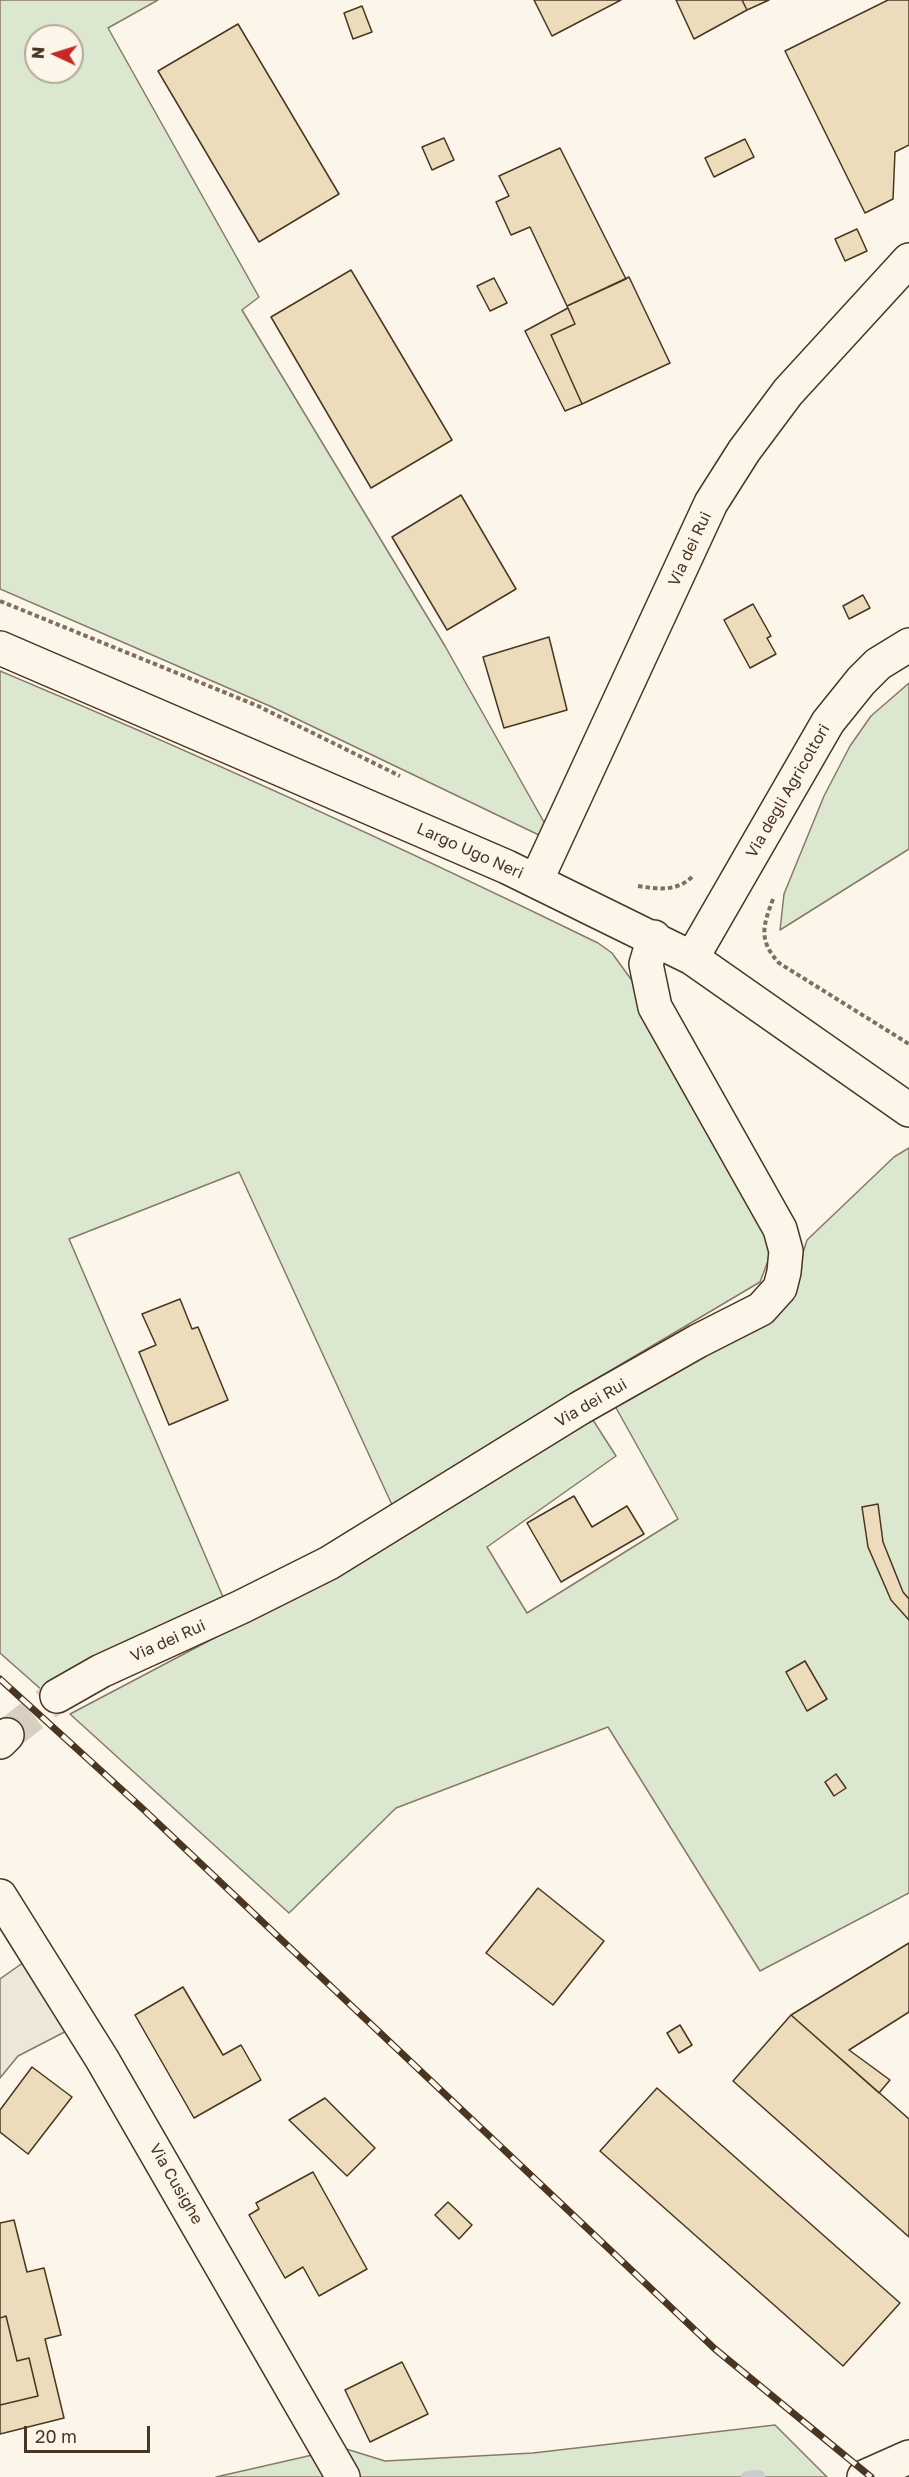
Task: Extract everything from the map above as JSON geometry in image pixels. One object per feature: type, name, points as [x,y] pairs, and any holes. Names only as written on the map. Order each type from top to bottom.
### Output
[{"type":"street","name":"Via dei Rui","points":[[536,881],[711,503],[744,451],[788,392],[909,260]]},
{"type":"street","name":"Via degli Agricoltori","points":[[692,958],[828,722],[878,664],[909,645]]},
{"type":"street","name":"Largo Ugo Neri","points":[[0,648],[536,881],[654,937],[692,958],[909,1110]]},
{"type":"street","name":"Via dei Rui","points":[[57,1696],[101,1671],[241,1607],[329,1563],[580,1408],[698,1341],[761,1309],[780,1288],[786,1251],[780,1229],[655,1007],[646,964],[654,937]]},
{"type":"street","name":"Via Cusighe","points":[[0,1896],[108,2069],[339,2469]]},
{"type":"street","points":[[864,2477],[909,2457]]},
{"type":"path","points":[[0,602],[258,706],[406,779]]},
{"type":"path","points":[[632,885],[659,890],[675,888],[698,872]]},
{"type":"path","points":[[775,895],[766,918],[764,937],[768,951],[779,963],[909,1044]]},
{"type":"green space","points":[[0,0],[158,0],[108,28],[259,297],[242,310],[445,646],[549,831],[541,836],[272,707],[0,589]]},
{"type":"green space","points":[[0,671],[226,769],[375,837],[598,943],[612,953],[633,982],[773,1248],[760,1282],[581,1388],[393,1507],[239,1172],[69,1239],[223,1597],[43,1691],[0,1653]]},
{"type":"green space","points":[[909,683],[909,849],[780,930],[784,894],[824,796],[850,746],[871,716]]},
{"type":"green space","points":[[909,1148],[909,1893],[760,1971],[608,1727],[396,1808],[289,1913],[70,1714],[237,1626],[593,1420],[616,1456],[487,1547],[527,1613],[678,1519],[615,1406],[757,1327],[791,1291],[807,1240],[894,1157]]},
{"type":"green space","points":[[775,2425],[827,2477],[216,2477],[343,2448],[385,2461],[533,2453]]},
{"type":"shaded area","points":[[37,1953],[80,2024],[18,2056],[0,2078],[0,1979]]},
{"type":"building","points":[[534,0],[621,0],[552,36]]},
{"type":"building","points":[[676,0],[742,0],[747,10],[694,39]]},
{"type":"building","points":[[742,0],[769,0],[747,10]]},
{"type":"building","points":[[888,0],[909,0],[909,145],[895,152],[893,199],[865,213],[785,51]]},
{"type":"building","points":[[362,6],[372,32],[353,39],[344,13]]},
{"type":"building","points":[[238,24],[339,194],[259,242],[158,71]]},
{"type":"building","points":[[444,138],[454,160],[432,170],[422,147]]},
{"type":"building","points":[[745,139],[754,157],[714,177],[705,158]]},
{"type":"building","points":[[560,148],[626,279],[567,306],[530,227],[511,235],[496,202],[509,196],[499,176]]},
{"type":"building","points":[[857,229],[867,251],[845,261],[835,239]]},
{"type":"building","points":[[351,270],[452,440],[371,488],[271,317]]},
{"type":"building","points":[[629,277],[670,363],[582,404],[551,335],[575,324],[567,306]]},
{"type":"building","points":[[494,278],[507,303],[490,311],[477,286]]},
{"type":"building","points":[[568,308],[575,324],[551,335],[582,404],[565,411],[525,331]]},
{"type":"building","points":[[461,495],[516,589],[447,630],[392,537]]},
{"type":"building","points":[[863,595],[870,608],[849,619],[843,606]]},
{"type":"building","points":[[753,604],[771,636],[767,638],[776,654],[750,668],[724,620]]},
{"type":"building","points":[[549,637],[567,710],[504,728],[483,657]]},
{"type":"building","points":[[180,1299],[192,1329],[198,1327],[228,1400],[169,1425],[139,1352],[156,1345],[142,1314]]},
{"type":"building","points":[[574,1496],[592,1527],[627,1506],[644,1534],[561,1582],[527,1523]]},
{"type":"building","points":[[878,1504],[883,1542],[903,1592],[909,1599],[909,1620],[891,1600],[868,1547],[862,1507]]},
{"type":"building","points":[[805,1661],[827,1699],[807,1711],[786,1672]]},
{"type":"building","points":[[836,1774],[846,1788],[834,1796],[825,1782]]},
{"type":"building","points":[[538,1888],[604,1941],[553,2005],[486,1953]]},
{"type":"building","points":[[909,1943],[909,2012],[849,2050],[890,2080],[879,2093],[791,2015]]},
{"type":"building","points":[[183,1987],[223,2055],[241,2045],[261,2080],[194,2118],[135,2015]]},
{"type":"building","points":[[791,2015],[909,2119],[909,2237],[733,2081]]},
{"type":"building","points":[[680,2025],[692,2045],[679,2053],[667,2033]]},
{"type":"building","points":[[32,2067],[72,2097],[28,2154],[0,2132],[0,2110]]},
{"type":"building","points":[[657,2088],[900,2303],[843,2366],[600,2151]]},
{"type":"building","points":[[325,2098],[375,2148],[347,2176],[289,2120]]},
{"type":"building","points":[[313,2172],[367,2269],[319,2296],[303,2267],[285,2278],[249,2215],[259,2209],[256,2203]]},
{"type":"building","points":[[448,2202],[472,2225],[459,2239],[435,2215]]},
{"type":"building","points":[[14,2220],[27,2272],[44,2268],[61,2335],[45,2339],[64,2418],[0,2434],[0,2405],[38,2396],[29,2358],[17,2361],[6,2316],[0,2318],[0,2223]]},
{"type":"building","points":[[6,2316],[17,2361],[29,2358],[38,2396],[0,2405],[0,2318]]},
{"type":"building","points":[[402,2362],[428,2414],[370,2442],[345,2390]]},
{"type":"waterway","points":[[747,2477],[759,2476]]},
{"type":"tunnel","points":[[7,1735],[57,1696]]},
{"type":"railway","points":[[0,1679],[143,1809],[715,2349],[871,2477]]}]
